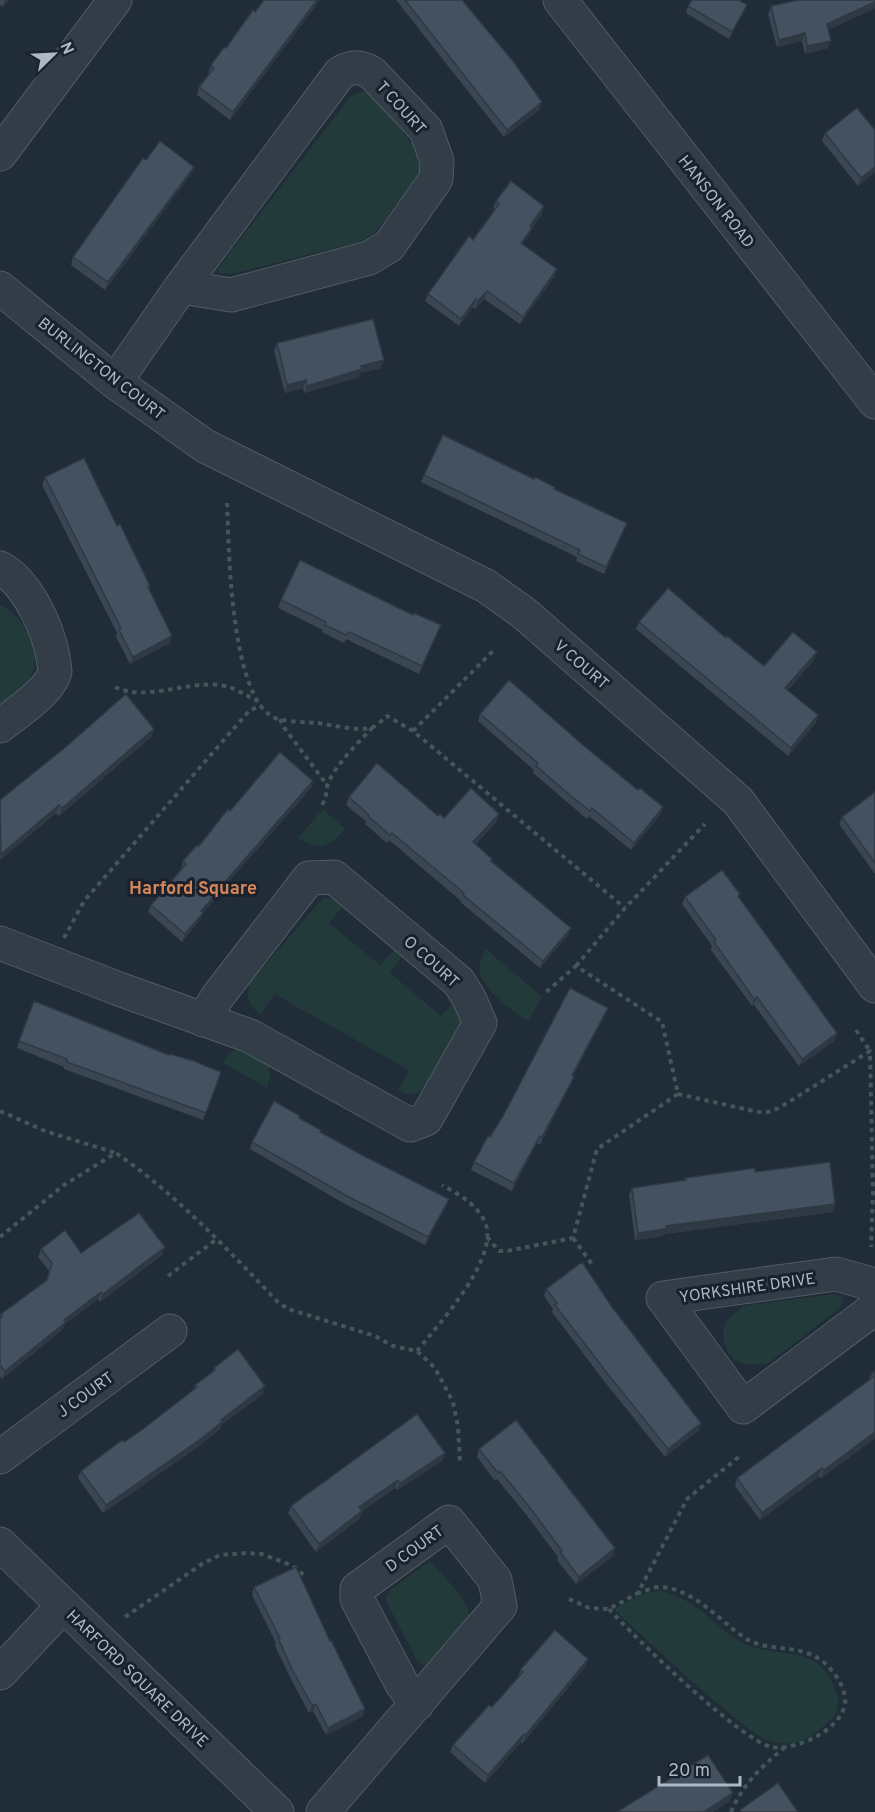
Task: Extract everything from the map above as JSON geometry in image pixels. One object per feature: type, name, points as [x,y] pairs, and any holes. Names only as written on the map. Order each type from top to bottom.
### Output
[{"type":"street","points":[[0,154],[115,0]]},
{"type":"street","name":"HANSON ROAD","points":[[560,0],[875,402]]},
{"type":"street","name":"T COURT","points":[[115,382],[181,287],[340,73],[349,68],[362,67],[372,73],[426,130],[437,161],[436,179],[389,246],[369,258],[231,295],[181,287]]},
{"type":"street","name":"BURLINGTON COURT","points":[[0,288],[115,382],[205,446]]},
{"type":"street","name":"V COURT","points":[[205,446],[486,585],[525,614],[738,801],[875,986]]},
{"type":"street","points":[[0,568],[9,573],[26,592],[50,641],[55,671],[42,693],[0,726]]},
{"type":"street","name":"O COURT","points":[[0,943],[203,1020],[250,1036],[410,1125],[426,1119],[480,1023],[459,982],[334,877],[309,878],[203,1020]]},
{"type":"street","name":"YORKSHIRE DRIVE","points":[[875,1285],[836,1274],[663,1298],[743,1407],[875,1308]]},
{"type":"street","name":"J COURT","points":[[0,1457],[170,1331]]},
{"type":"street","name":"D COURT","points":[[323,1812],[417,1704],[500,1606],[495,1580],[449,1522],[357,1589],[357,1599],[402,1684],[417,1704]]},
{"type":"street","name":"HARFORD SQUARE DRIVE","points":[[0,1544],[277,1812]]},
{"type":"street","points":[[0,1673],[63,1606]]},
{"type":"path","points":[[226,503],[236,630],[250,683],[258,701],[273,717],[280,719],[349,728],[373,727]]},
{"type":"path","points":[[413,730],[496,648]]},
{"type":"path","points":[[115,687],[125,692],[150,692],[184,686],[219,685],[239,689],[258,701]]},
{"type":"path","points":[[53,963],[68,928],[84,901],[250,710],[262,706]]},
{"type":"path","points":[[322,805],[327,797],[327,785],[350,751],[387,716],[413,730],[625,908]]},
{"type":"path","points":[[280,719],[327,785]]},
{"type":"path","points":[[544,993],[576,966],[625,908],[705,824]]},
{"type":"path","points":[[576,966],[662,1022],[678,1094]]},
{"type":"path","points":[[856,1030],[870,1051],[873,1192],[871,1247]]},
{"type":"path","points":[[573,1238],[597,1149],[678,1094],[768,1112],[779,1108],[870,1051]]},
{"type":"path","points":[[0,1112],[45,1131],[116,1153],[147,1174],[218,1238],[278,1302],[288,1309],[375,1336],[393,1346],[417,1351],[435,1368],[453,1402],[458,1427],[460,1461]]},
{"type":"path","points":[[0,1237],[64,1185],[116,1153]]},
{"type":"path","points":[[417,1351],[452,1307],[476,1270],[484,1254],[487,1237],[485,1222],[478,1211],[466,1198],[442,1185]]},
{"type":"path","points":[[487,1237],[499,1251],[573,1238]]},
{"type":"path","points":[[168,1276],[218,1238]]},
{"type":"path","points":[[573,1238],[594,1267]]},
{"type":"path","points":[[638,1593],[687,1498],[740,1456]]},
{"type":"path","points":[[124,1617],[202,1564],[220,1555],[262,1554],[288,1563],[304,1576]]},
{"type":"path","points":[[569,1599],[589,1608],[609,1609],[638,1593],[658,1587],[681,1592],[704,1606],[745,1638],[759,1644],[809,1653],[823,1662],[840,1682],[845,1697],[845,1707],[834,1722],[811,1740],[793,1747],[770,1747],[748,1735],[666,1665],[609,1609]]},
{"type":"path","points":[[731,1812],[757,1770],[784,1747]]},
{"type":"green space","points":[[364,91],[375,97],[422,156],[421,172],[379,228],[359,242],[235,273],[219,274],[218,269],[222,263],[351,96]]},
{"type":"green space","points":[[0,605],[17,617],[24,626],[30,636],[35,658],[30,678],[0,708]]},
{"type":"green space","points":[[323,809],[345,829],[329,844],[323,846],[312,845],[298,838]]},
{"type":"green space","points":[[323,898],[343,899],[346,903],[329,923],[380,965],[397,947],[403,955],[390,973],[441,1016],[454,1002],[463,1024],[426,1087],[420,1091],[406,1094],[399,1090],[409,1070],[274,994],[261,1014],[251,1004],[248,991],[250,982]]},
{"type":"green space","points":[[486,949],[542,997],[528,1021],[505,1005],[484,983],[479,967]]},
{"type":"green space","points":[[242,1048],[261,1058],[269,1066],[270,1079],[267,1088],[223,1063],[230,1053]]},
{"type":"green space","points":[[834,1294],[843,1297],[842,1306],[769,1363],[747,1365],[735,1360],[728,1353],[723,1333],[726,1321],[743,1306]]},
{"type":"green space","points":[[430,1561],[461,1597],[469,1613],[469,1620],[430,1664],[425,1665],[418,1662],[385,1599],[391,1589]]},
{"type":"green space","points":[[660,1590],[691,1603],[743,1643],[770,1651],[809,1658],[820,1665],[829,1676],[836,1692],[837,1711],[826,1724],[811,1736],[800,1741],[776,1743],[751,1730],[694,1683],[614,1609],[640,1595]]},
{"type":"building","points":[[264,0],[317,0],[233,112],[199,87],[214,68],[211,65],[224,47],[226,48],[253,10],[255,12]]},
{"type":"building","points":[[405,0],[462,0],[513,61],[542,102],[507,130]]},
{"type":"building","points":[[692,0],[739,0],[747,5],[732,32],[688,6]]},
{"type":"building","points":[[798,0],[875,0],[875,2],[827,24],[831,41],[807,46],[805,33],[779,40],[771,6]]},
{"type":"building","points":[[857,108],[875,130],[875,167],[861,178],[825,133]]},
{"type":"building","points":[[160,141],[194,167],[108,282],[73,257],[143,158],[146,160]]},
{"type":"building","points":[[511,181],[544,206],[521,243],[557,269],[523,317],[487,291],[478,301],[476,299],[461,319],[428,294],[469,236],[473,240],[499,204],[496,201]]},
{"type":"building","points":[[373,319],[384,360],[307,386],[306,380],[287,385],[277,343]]},
{"type":"building","points":[[443,435],[534,479],[535,477],[555,487],[554,489],[627,523],[606,567],[578,554],[580,550],[424,475]]},
{"type":"building","points":[[84,458],[117,526],[120,524],[172,636],[133,657],[119,630],[121,628],[45,477]]},
{"type":"building","points":[[300,560],[413,615],[414,613],[441,625],[422,666],[349,632],[346,635],[325,625],[326,622],[281,600]]},
{"type":"building","points":[[668,588],[726,638],[727,636],[764,666],[793,632],[817,652],[785,688],[818,715],[791,748],[639,622]]},
{"type":"building","points":[[509,680],[583,745],[638,790],[640,788],[663,807],[634,843],[592,808],[590,811],[571,796],[536,766],[538,763],[480,714]]},
{"type":"building","points":[[126,694],[154,729],[62,808],[59,805],[1,854],[0,800]]},
{"type":"building","points":[[280,752],[313,781],[217,891],[201,911],[203,913],[185,934],[151,905],[186,864],[183,861],[197,845],[199,846],[228,809],[230,811]]},
{"type":"building","points":[[377,763],[438,816],[440,814],[444,818],[471,788],[499,814],[473,842],[492,859],[491,861],[571,928],[543,961],[392,833],[390,835],[349,797]]},
{"type":"building","points":[[875,792],[875,863],[842,817]]},
{"type":"building","points":[[722,870],[740,894],[738,896],[837,1033],[802,1059],[757,997],[754,999],[685,897]]},
{"type":"building","points":[[570,988],[608,1008],[542,1137],[540,1136],[514,1183],[474,1162],[488,1136],[490,1137],[503,1116]]},
{"type":"building","points":[[34,1001],[169,1055],[194,1061],[221,1072],[206,1113],[67,1062],[67,1059],[19,1041]]},
{"type":"building","points":[[274,1101],[321,1130],[320,1132],[449,1199],[428,1237],[347,1196],[252,1142]]},
{"type":"building","points":[[830,1162],[835,1204],[666,1226],[666,1229],[638,1233],[632,1188],[755,1168],[755,1172]]},
{"type":"building","points":[[139,1213],[165,1247],[64,1320],[66,1322],[5,1371],[0,1365],[1,1314],[47,1280],[52,1263],[41,1249],[65,1230],[81,1253]]},
{"type":"building","points":[[582,1262],[612,1307],[701,1423],[668,1449],[555,1305],[557,1303],[546,1289]]},
{"type":"building","points":[[238,1349],[265,1386],[202,1438],[106,1505],[81,1471],[122,1440],[124,1442],[143,1429],[197,1387],[195,1385]]},
{"type":"building","points":[[875,1371],[875,1432],[762,1513],[737,1478],[873,1377],[871,1374]]},
{"type":"building","points":[[417,1414],[445,1453],[400,1483],[398,1480],[359,1507],[362,1511],[319,1544],[291,1506]]},
{"type":"building","points":[[516,1420],[615,1548],[579,1577],[531,1509],[479,1449]]},
{"type":"building","points":[[296,1567],[365,1709],[328,1728],[316,1704],[312,1705],[292,1669],[278,1638],[280,1638],[254,1587]]},
{"type":"building","points":[[555,1630],[588,1659],[525,1736],[524,1734],[488,1775],[453,1745],[489,1705],[492,1707],[523,1672],[520,1670]]},
{"type":"building","points":[[708,1755],[733,1793],[704,1812],[617,1812]]},
{"type":"building","points":[[778,1783],[798,1812],[741,1812],[740,1810]]},
{"type":"district","name":"Harford Square","points":[[193,888]]}]
